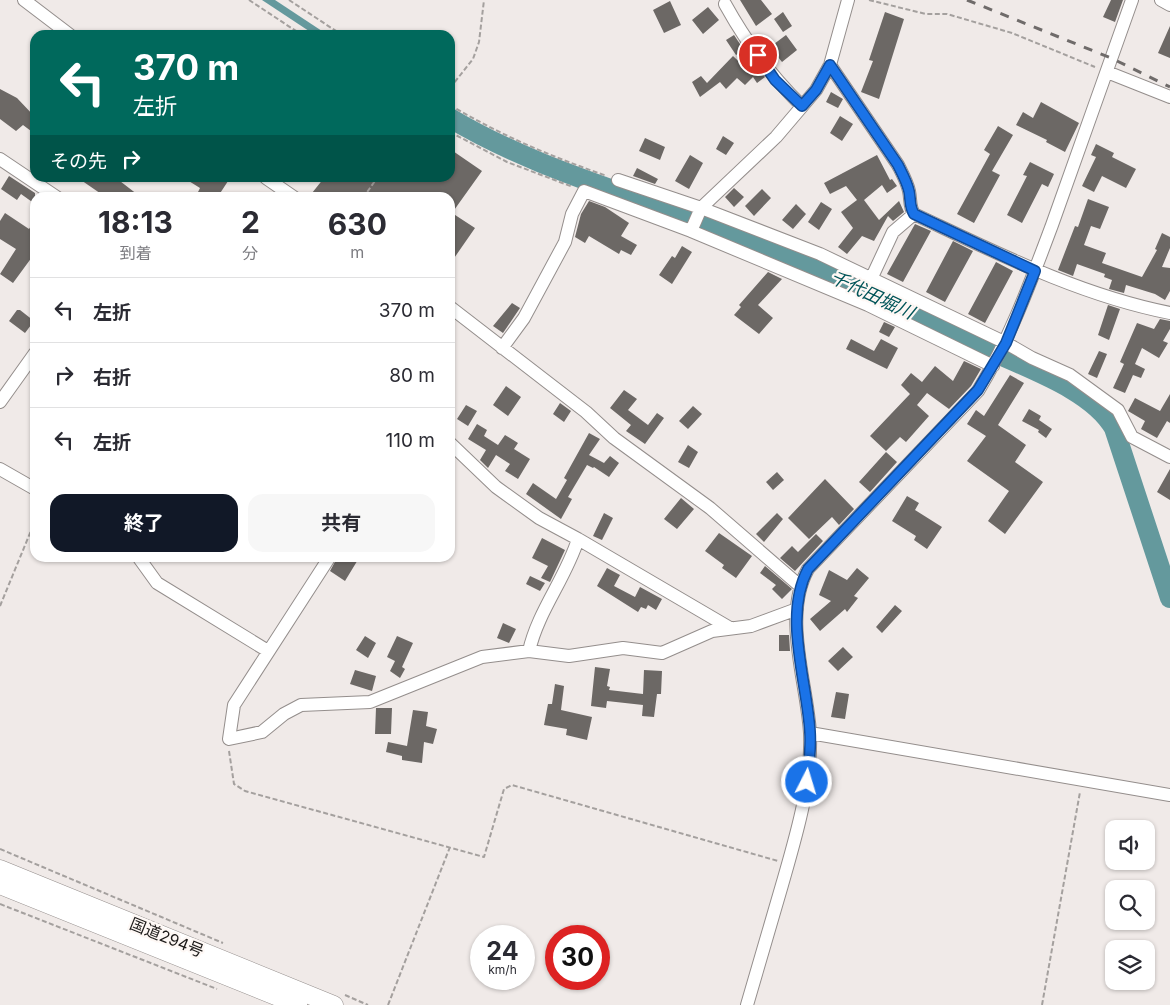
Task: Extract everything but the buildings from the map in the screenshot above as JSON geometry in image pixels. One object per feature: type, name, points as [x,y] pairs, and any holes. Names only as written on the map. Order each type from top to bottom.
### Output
[{"type":"highway","name":"国道294号","points":[[0,869],[337,999]]},
{"type":"highway","name":"国道294号","points":[[0,885],[298,1005]]},
{"type":"street","points":[[24,0],[63,30]]},
{"type":"street","points":[[690,231],[700,208],[776,137],[816,90],[830,65],[848,0]]},
{"type":"street","points":[[747,1005],[805,798],[809,766],[810,732],[796,624],[800,586],[808,569],[978,390],[993,366],[1006,343],[1035,271],[1132,0]]},
{"type":"street","points":[[1161,0],[1170,5]]},
{"type":"street","points":[[725,4],[775,80],[802,106]]},
{"type":"street","points":[[830,65],[898,165],[910,194],[909,204],[914,214],[1035,271],[1084,290],[1170,313]]},
{"type":"street","points":[[1107,72],[1170,97]]},
{"type":"street","points":[[0,159],[30,179]]},
{"type":"street","points":[[618,180],[700,208],[820,254],[872,277],[1006,343],[1032,358],[1070,375],[1118,410],[1132,437],[1170,457]]},
{"type":"street","points":[[34,182],[49,192]]},
{"type":"street","points":[[272,182],[286,192]]},
{"type":"street","points":[[502,348],[524,318],[565,242],[572,214],[584,191],[690,231],[868,304],[993,366]]},
{"type":"street","points":[[872,277],[894,232],[914,214]]},
{"type":"street","points":[[455,311],[586,412],[614,438],[710,508],[800,586]]},
{"type":"street","points":[[0,402],[30,360]]},
{"type":"street","points":[[455,447],[496,488],[539,518],[730,628]]},
{"type":"street","points":[[0,469],[30,485]]},
{"type":"street","points":[[529,651],[533,633],[573,556],[578,539]]},
{"type":"street","points":[[144,562],[157,583],[268,651]]},
{"type":"street","points":[[326,562],[234,705],[228,739],[262,732],[284,714],[301,705],[370,702],[482,657],[529,651],[543,651],[570,656],[623,648],[662,653],[712,631],[751,626],[797,609]]},
{"type":"street","points":[[810,732],[1170,795]]},
{"type":"path","points":[[249,0],[294,30]]},
{"type":"path","points":[[289,0],[334,30]]},
{"type":"path","points":[[455,81],[472,59],[479,42],[484,0]]},
{"type":"path","points":[[869,0],[926,14],[947,14],[1026,38],[1107,72]]},
{"type":"path","points":[[455,108],[484,125],[534,149],[618,180]]},
{"type":"path","points":[[455,135],[507,162],[584,191]]},
{"type":"path","points":[[0,606],[30,534]]},
{"type":"path","points":[[228,739],[230,768],[234,784],[245,791],[484,857],[504,789],[512,785],[788,864]]},
{"type":"path","points":[[1042,1005],[1082,779]]},
{"type":"path","points":[[388,1005],[450,847]]},
{"type":"path","points":[[0,849],[230,946]]},
{"type":"path","points":[[0,904],[222,990]]},
{"type":"path","points":[[337,999],[368,1005]]},
{"type":"water","points":[[262,0],[275,0],[320,30],[307,30]]},
{"type":"waterway","name":"千代田堀川","points":[[455,121],[509,149],[539,162],[694,219],[807,265],[1041,373],[1091,402],[1114,428],[1170,598]]},
{"type":"railway","points":[[967,0],[1111,58],[1170,87]]},
{"type":"route","points":[[758,55],[775,80],[802,106],[816,90],[830,65],[898,165],[910,194],[909,204],[914,214],[1035,271],[1006,343],[978,390],[808,569],[804,577],[800,586],[796,624],[810,732],[807,782]]}]
